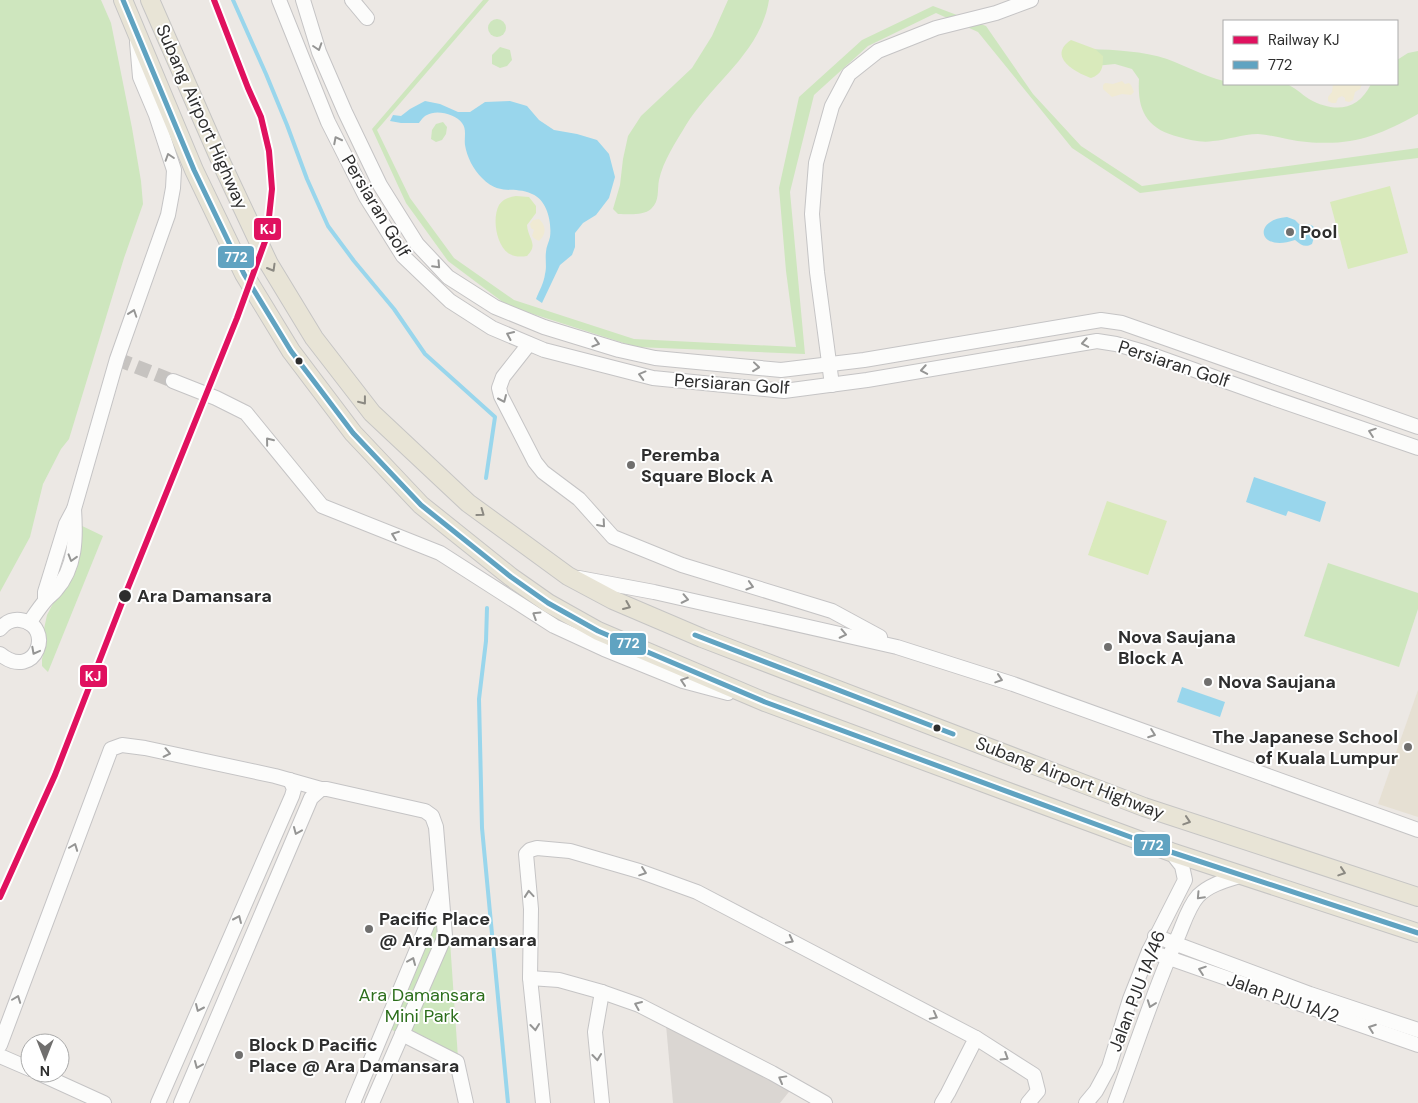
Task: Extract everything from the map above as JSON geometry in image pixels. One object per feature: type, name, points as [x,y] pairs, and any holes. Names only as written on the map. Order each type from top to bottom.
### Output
[{"type":"main road","name":"Subang Airport Highway","points":[[123,0],[194,170],[244,274],[290,351],[353,433],[421,505],[503,572],[548,603],[598,631],[765,702],[1171,852],[1418,933]]},
{"type":"main road","name":"Subang Airport Highway","points":[[150,0],[221,162],[269,264],[314,338],[372,413],[468,503],[568,576],[613,600],[702,638],[1144,806],[1418,897]]},
{"type":"street","name":"Persiaran Golf","points":[[279,0],[328,122],[366,196],[404,256],[450,301],[492,328],[529,344],[555,353],[653,378],[784,391],[832,385],[1097,341],[1144,352],[1418,448]]},
{"type":"street","name":"Persiaran Golf","points":[[303,0],[319,52],[345,112],[380,185],[417,244],[448,277],[495,307],[544,327],[619,350],[655,358],[781,370],[830,364],[1101,320],[1122,323],[1418,427]]},
{"type":"street","points":[[352,0],[367,18]]},
{"type":"street","points":[[832,385],[817,272],[812,214],[816,163],[832,106],[849,74],[878,51],[936,28],[996,13],[1031,0]]},
{"type":"street","points":[[29,623],[45,600],[45,592],[66,524],[74,509],[117,359],[168,215],[173,188],[174,170],[156,115],[140,77],[136,32]]},
{"type":"street","points":[[555,353],[564,333]]},
{"type":"street","points":[[529,344],[503,377],[498,388],[501,396],[534,462],[543,472],[579,499],[613,537],[682,566],[832,611],[897,646]]},
{"type":"street","points":[[173,381],[216,398],[246,413],[322,506],[440,553],[554,626],[604,649],[683,681],[765,702]]},
{"type":"street","points":[[568,576],[663,594],[897,646],[1013,684],[1418,830]]},
{"type":"street","points":[[0,629],[9,621],[16,620],[29,623],[34,627],[39,640],[36,654],[26,661],[14,663],[3,661]]},
{"type":"street","points":[[0,1045],[111,748],[122,745],[145,748],[290,780],[321,790],[326,789],[425,811],[432,816],[436,827],[445,936],[372,1103]]},
{"type":"street","points":[[158,1103],[292,796],[294,789],[290,780]]},
{"type":"street","points":[[181,1103],[311,798],[321,790]]},
{"type":"street","points":[[543,1103],[530,978],[531,909],[526,854],[530,850],[537,848],[570,851],[638,870],[697,892],[976,1038],[1034,1075],[1038,1091],[1028,1103]]},
{"type":"street","name":"Jalan PJU 1A/46","points":[[1086,1103],[1096,1091],[1109,1067],[1130,999],[1155,936],[1185,880],[1182,866],[1171,852]]},
{"type":"street","name":"Jalan PJU 1A/46","points":[[1113,1103],[1167,958],[1197,898],[1216,884],[1243,875]]},
{"type":"street","points":[[352,1103],[441,891]]},
{"type":"street","name":"Jalan PJU 1A/2","points":[[1155,936],[1310,994],[1418,1030]]},
{"type":"street","name":"Jalan PJU 1A/2","points":[[1149,951],[1418,1045]]},
{"type":"street","points":[[530,978],[559,980],[602,992],[639,1006],[772,1073],[825,1103]]},
{"type":"street","points":[[602,992],[595,1032],[602,1103]]},
{"type":"street","points":[[402,1034],[457,1062],[466,1103]]},
{"type":"street","points":[[942,1103],[976,1038]]},
{"type":"street","points":[[0,1056],[20,1065]]},
{"type":"street","points":[[60,1083],[104,1103]]},
{"type":"street","points":[[1096,1091],[1113,1103]]},
{"type":"shaded area","name":"The Japanese School of Kuala Lumpur","points":[[1418,690],[1418,817],[1378,804]]},
{"type":"shaded area","points":[[666,1025],[792,1088],[780,1103],[673,1103]]},
{"type":"green space","points":[[0,0],[101,0],[111,23],[132,128],[143,204],[124,258],[69,439],[61,449],[43,484],[30,537],[0,592]]},
{"type":"green space","points":[[483,0],[489,0],[377,130],[410,198],[454,258],[514,300],[634,339],[796,347],[786,271],[779,188],[799,97],[862,40],[933,6],[986,26],[1033,94],[1081,146],[1142,186],[1418,148],[1418,158],[1140,193],[1072,148],[978,32],[936,13],[868,46],[814,95],[790,192],[805,354],[636,347],[508,306],[448,261],[406,203],[372,129]]},
{"type":"green space","points":[[728,0],[769,0],[764,19],[756,36],[686,125],[664,166],[654,206],[644,213],[618,214],[613,209],[620,185],[628,136],[641,116],[692,68],[712,36]]},
{"type":"green space","points":[[497,19],[503,22],[506,28],[503,34],[497,37],[491,34],[488,28],[491,22]]},
{"type":"green space","points":[[1071,40],[1095,49],[1103,56],[1102,67],[1098,75],[1091,78],[1077,72],[1066,63],[1062,57],[1062,52],[1064,46]]},
{"type":"green space","points":[[500,47],[510,50],[512,60],[507,66],[500,68],[492,64],[492,55]]},
{"type":"green space","points":[[1090,49],[1148,54],[1223,81],[1223,85],[1288,85],[1309,99],[1336,108],[1344,107],[1359,100],[1370,85],[1398,85],[1398,59],[1408,53],[1418,51],[1418,114],[1377,134],[1352,141],[1323,143],[1258,134],[1209,142],[1192,140],[1168,134],[1152,124],[1146,117],[1140,100],[1139,79],[1132,69],[1115,64],[1095,66]]},
{"type":"green space","points":[[443,122],[447,127],[446,134],[442,140],[436,142],[431,139],[432,130],[436,124]]},
{"type":"green space","points":[[1390,186],[1408,253],[1348,269],[1330,202]]},
{"type":"green space","points":[[516,196],[529,197],[536,206],[536,213],[527,225],[533,245],[527,256],[517,256],[508,253],[501,244],[496,230],[496,217],[499,205],[502,201]]},
{"type":"green space","points":[[1107,501],[1167,521],[1148,575],[1088,555]]},
{"type":"green space","points":[[78,524],[103,536],[48,672],[42,666],[44,629],[47,615],[70,571]]},
{"type":"green space","points":[[1328,563],[1418,593],[1418,609],[1399,667],[1304,636]]},
{"type":"green space","name":"Ara Damansara Mini Park","points":[[445,868],[458,1058],[378,1024]]},
{"type":"sand","points":[[1122,81],[1125,84],[1129,83],[1131,85],[1134,92],[1131,95],[1122,94],[1112,97],[1103,89],[1105,83],[1113,84]]},
{"type":"sand","points":[[1333,85],[1362,85],[1360,89],[1355,92],[1353,100],[1349,102],[1345,101],[1345,98],[1342,96],[1338,98],[1336,103],[1328,101],[1328,97],[1332,92]]},
{"type":"sand","points":[[539,219],[545,230],[539,241],[532,236],[534,230],[530,224],[533,220]]},
{"type":"water","points":[[425,101],[440,104],[458,112],[470,112],[485,102],[510,101],[527,106],[539,120],[554,130],[597,140],[609,154],[615,177],[609,198],[596,215],[583,223],[575,233],[575,247],[572,255],[560,265],[542,303],[536,299],[543,284],[546,269],[546,250],[550,237],[549,218],[545,206],[532,194],[518,190],[501,189],[489,184],[482,178],[473,167],[467,154],[464,125],[455,117],[446,113],[435,112],[423,118],[419,123],[390,121],[393,115],[401,116]]},
{"type":"water","name":"Pool","points":[[1287,217],[1295,220],[1300,225],[1308,224],[1313,226],[1316,231],[1312,244],[1305,246],[1295,240],[1283,243],[1267,239],[1264,229],[1268,224],[1276,219]]},
{"type":"water","points":[[1254,477],[1326,502],[1320,522],[1288,511],[1286,516],[1246,502]]},
{"type":"water","points":[[1182,687],[1225,702],[1220,717],[1177,702]]},
{"type":"waterway","points":[[233,0],[266,74],[307,179],[328,226],[394,309],[425,354],[495,417],[486,478]]},
{"type":"waterway","points":[[487,608],[486,641],[479,699],[482,828],[508,1103]]},
{"type":"tunnel","points":[[117,359],[173,381]]},
{"type":"rail line","name":"KJ","points":[[0,897],[55,775],[123,600],[237,318],[267,236],[272,189],[269,151],[261,117],[214,0]]},
{"type":"transit line","name":"772","points":[[123,0],[194,170],[244,274],[291,351],[353,433],[421,505],[511,577],[548,603],[598,631],[765,702],[1171,852],[1418,933]]},
{"type":"transit line","name":"772","points":[[695,635],[953,734]]},
{"type":"place","name":"Pool","points":[[1290,232]]},
{"type":"place","name":"Peremba Square Block A","points":[[631,465]]},
{"type":"place","name":"Ara Damansara","points":[[125,596]]},
{"type":"place","name":"Nova Saujana Block A","points":[[1108,647]]},
{"type":"place","name":"Nova Saujana","points":[[1208,682]]},
{"type":"place","name":"The Japanese School of Kuala Lumpur","points":[[1408,747]]},
{"type":"place","name":"Pacific Place @ Ara Damansara","points":[[369,929]]},
{"type":"place","name":"Block D Pacific Place @ Ara Damansara","points":[[239,1055]]}]
